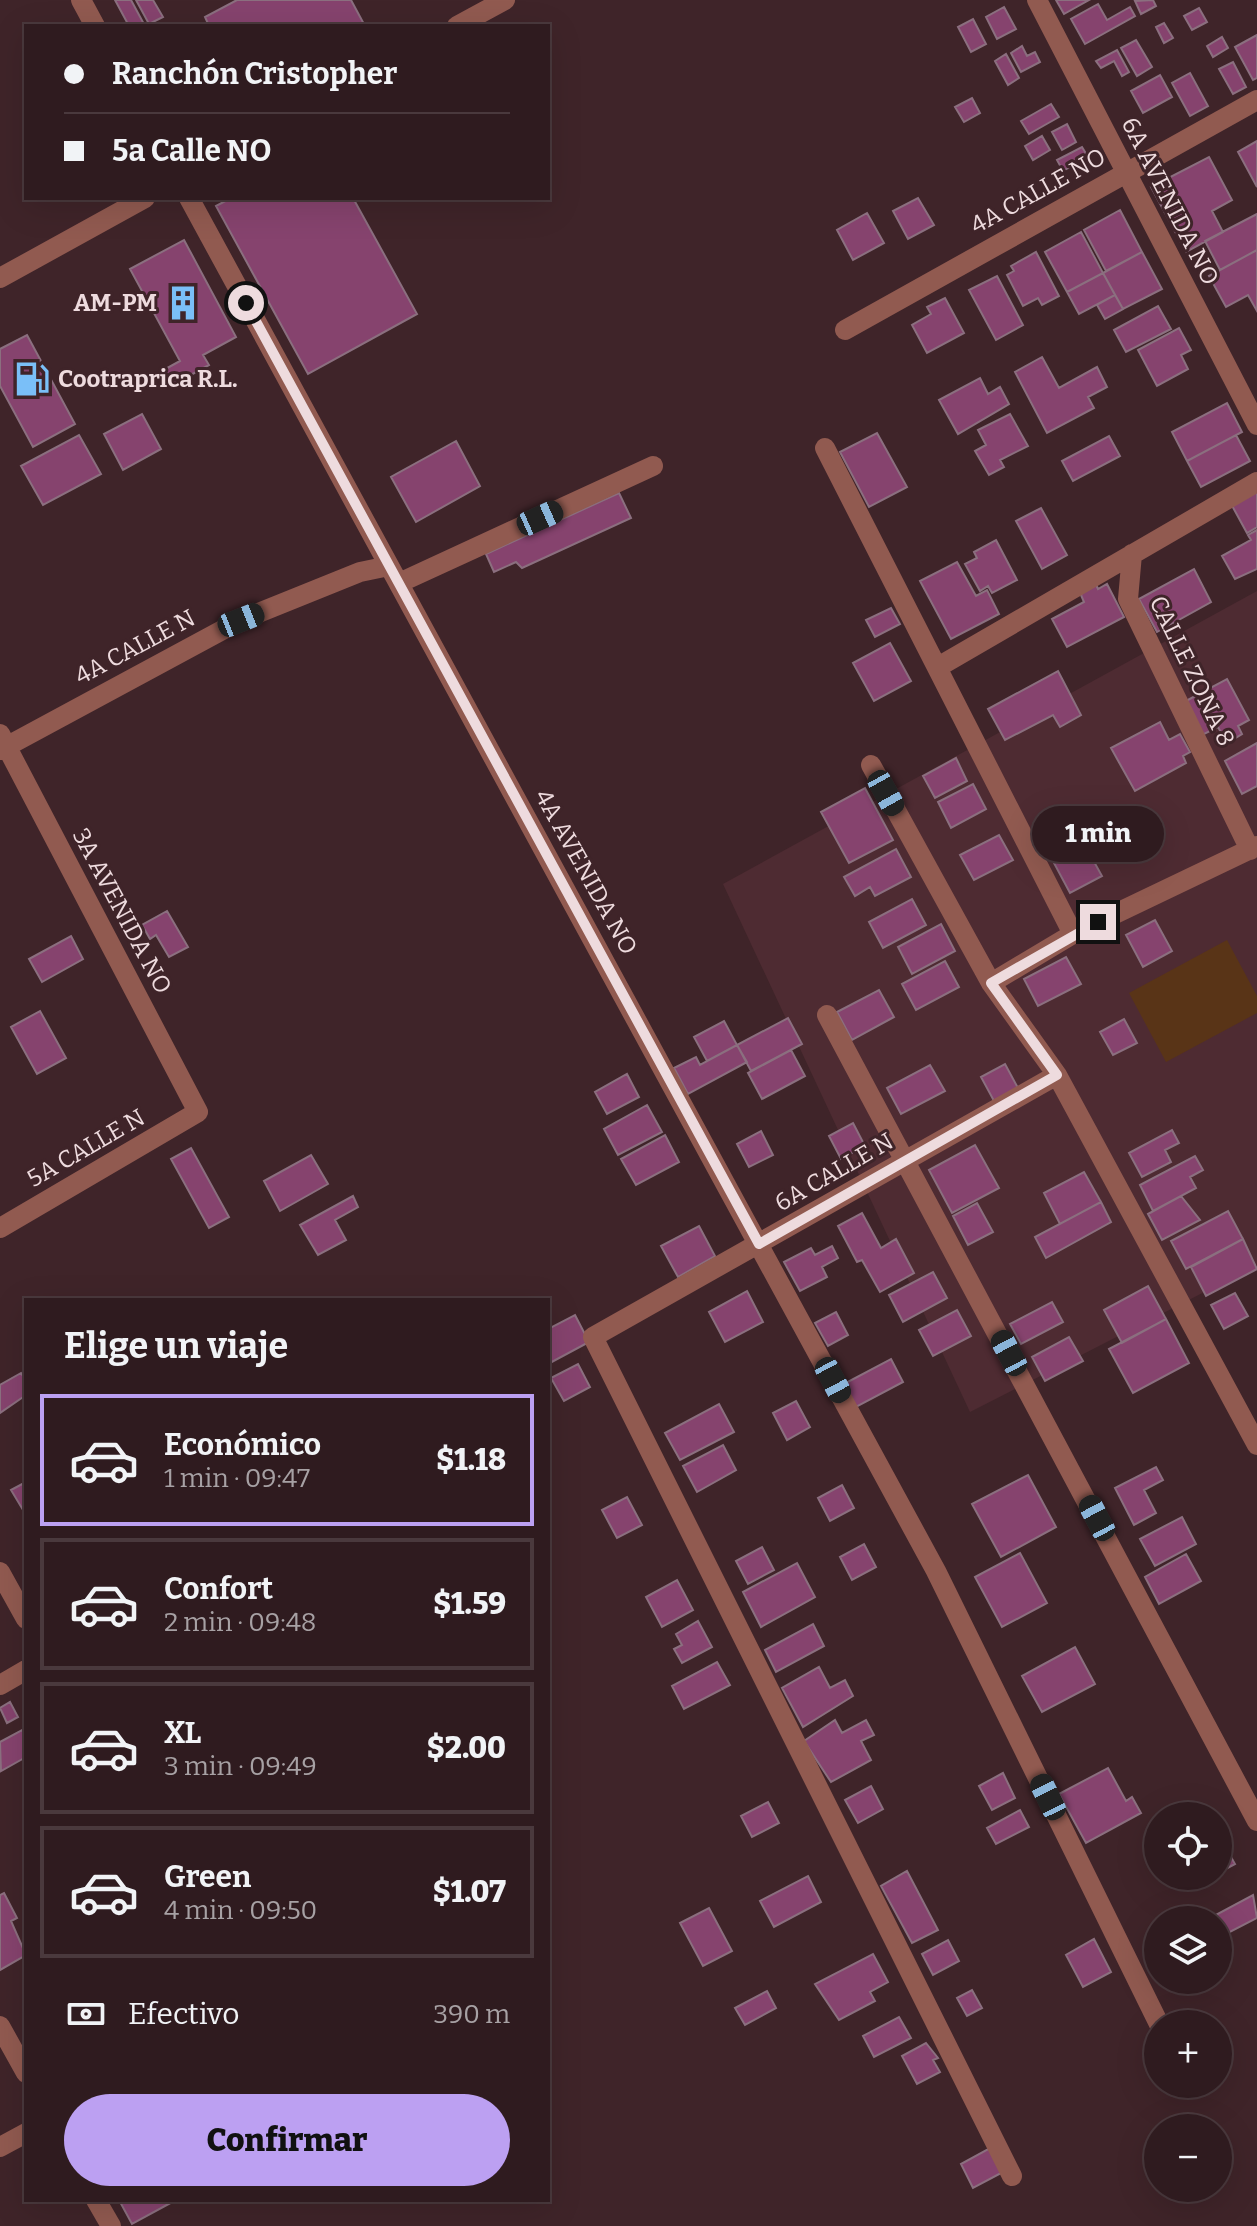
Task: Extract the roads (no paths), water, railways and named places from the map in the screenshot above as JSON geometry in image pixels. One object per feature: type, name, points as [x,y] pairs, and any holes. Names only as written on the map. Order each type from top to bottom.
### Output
[{"type":"street","points":[[81,0],[94,24]]},
{"type":"street","points":[[461,24],[505,0]]},
{"type":"street","name":"6A AVENIDA NO","points":[[1037,0],[1257,425]]},
{"type":"street","name":"4A CALLE NO","points":[[845,330],[1257,100]]},
{"type":"street","points":[[0,278],[141,200]]},
{"type":"street","name":"4A AVENIDA NO","points":[[190,200],[936,1571],[1152,2010]]},
{"type":"street","points":[[825,448],[1073,934]]},
{"type":"street","name":"4A CALLE N","points":[[2,744],[241,620],[360,572],[394,574],[653,466]]},
{"type":"street","points":[[938,667],[1257,482]]},
{"type":"street","name":"CALLE ZONA 8","points":[[1132,554],[1128,599],[1253,848]]},
{"type":"street","name":"3A AVENIDA NO","points":[[2,744],[198,1112]]},
{"type":"street","points":[[871,765],[991,983],[1057,1075],[1257,1445]]},
{"type":"street","points":[[991,983],[1073,934],[1253,848]]},
{"type":"street","points":[[827,1015],[1257,1821]]},
{"type":"street","name":"6A CALLE N","points":[[1012,2176],[593,1337],[1057,1075]]},
{"type":"street","name":"5A CALLE N","points":[[0,1228],[198,1112]]},
{"type":"street","points":[[0,1572],[24,1615]]},
{"type":"street","points":[[0,1685],[24,1671]]},
{"type":"street","points":[[0,2026],[24,2069]]},
{"type":"street","points":[[0,2147],[24,2134]]},
{"type":"street","points":[[97,2202],[110,2226]]},
{"type":"place","name":"AM-PM","points":[[183,303]]},
{"type":"place","name":"Cootraprica R.L.","points":[[32,379]]}]
